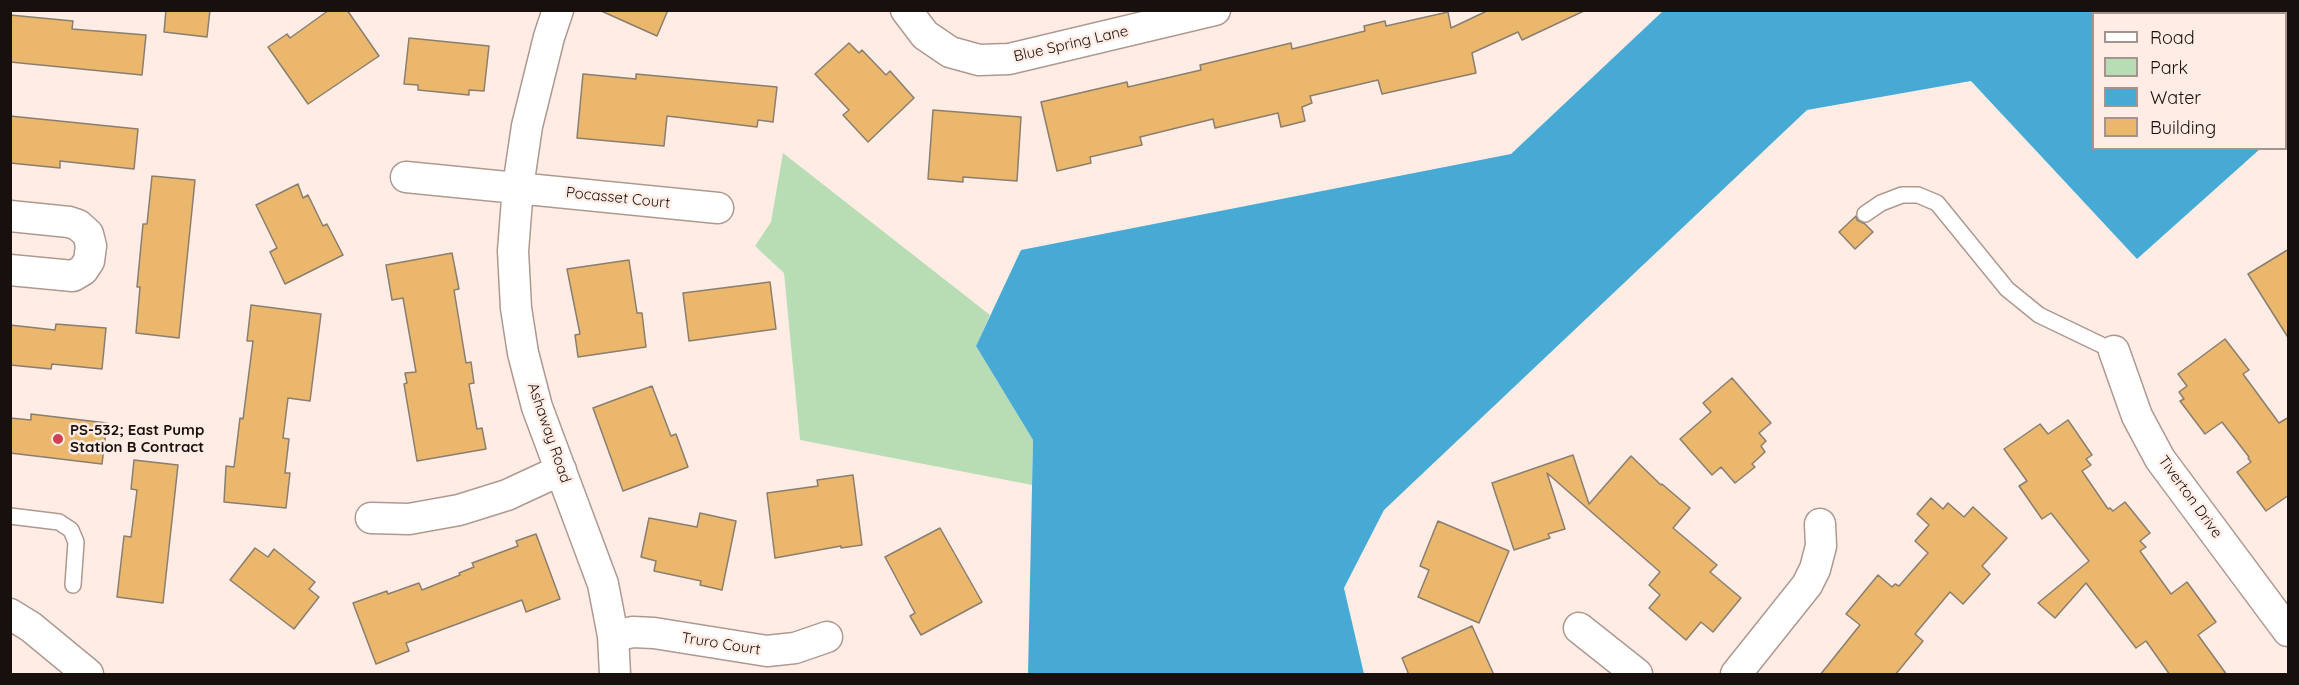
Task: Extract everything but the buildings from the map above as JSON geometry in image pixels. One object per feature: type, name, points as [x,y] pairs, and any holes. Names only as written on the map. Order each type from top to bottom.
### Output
[{"type":"street","name":"Ashaway Road","points":[[558,10],[527,126],[518,187],[513,251],[516,308],[523,352],[537,407],[603,584],[613,636],[615,675]]},
{"type":"street","name":"Blue Spring Lane","points":[[906,10],[925,35],[950,52],[979,60],[1009,59],[1215,10]]},
{"type":"street","name":"Pocasset Court","points":[[406,177],[718,208]]},
{"type":"street","points":[[10,216],[78,225],[88,234],[91,246],[89,261],[83,270],[73,276],[10,270]]},
{"type":"street","name":"Tiverton Drive","points":[[2114,351],[2137,416],[2160,459],[2289,631]]},
{"type":"street","points":[[371,518],[409,519],[459,510],[507,495],[561,470]]},
{"type":"street","points":[[1736,675],[1807,585],[1815,569],[1821,546],[1820,524]]},
{"type":"street","points":[[10,615],[38,633],[88,675]]},
{"type":"street","points":[[1579,628],[1637,675]]},
{"type":"street","name":"Truro Court","points":[[613,636],[633,632],[654,633],[767,651],[795,648],[827,637]]},
{"type":"lane","points":[[1864,214],[1881,203],[1902,195],[1918,195],[1937,203],[2007,289],[2039,315],[2114,351]]},
{"type":"lane","points":[[10,516],[59,522],[71,530],[76,542],[73,585]]},
{"type":"green space","points":[[783,153],[990,315],[976,346],[1033,440],[1032,485],[800,440],[784,273],[755,246],[771,222]]},
{"type":"water","points":[[1663,11],[2288,11],[2287,124],[2287,12],[2092,12],[2092,150],[2259,150],[2137,259],[1971,81],[1807,110],[1384,510],[1344,588],[1364,674],[1028,674],[1033,440],[976,346],[1021,250],[1511,154]]},
{"type":"place","name":"PS-532; East Pump Station B Contract","points":[[58,439]]}]
